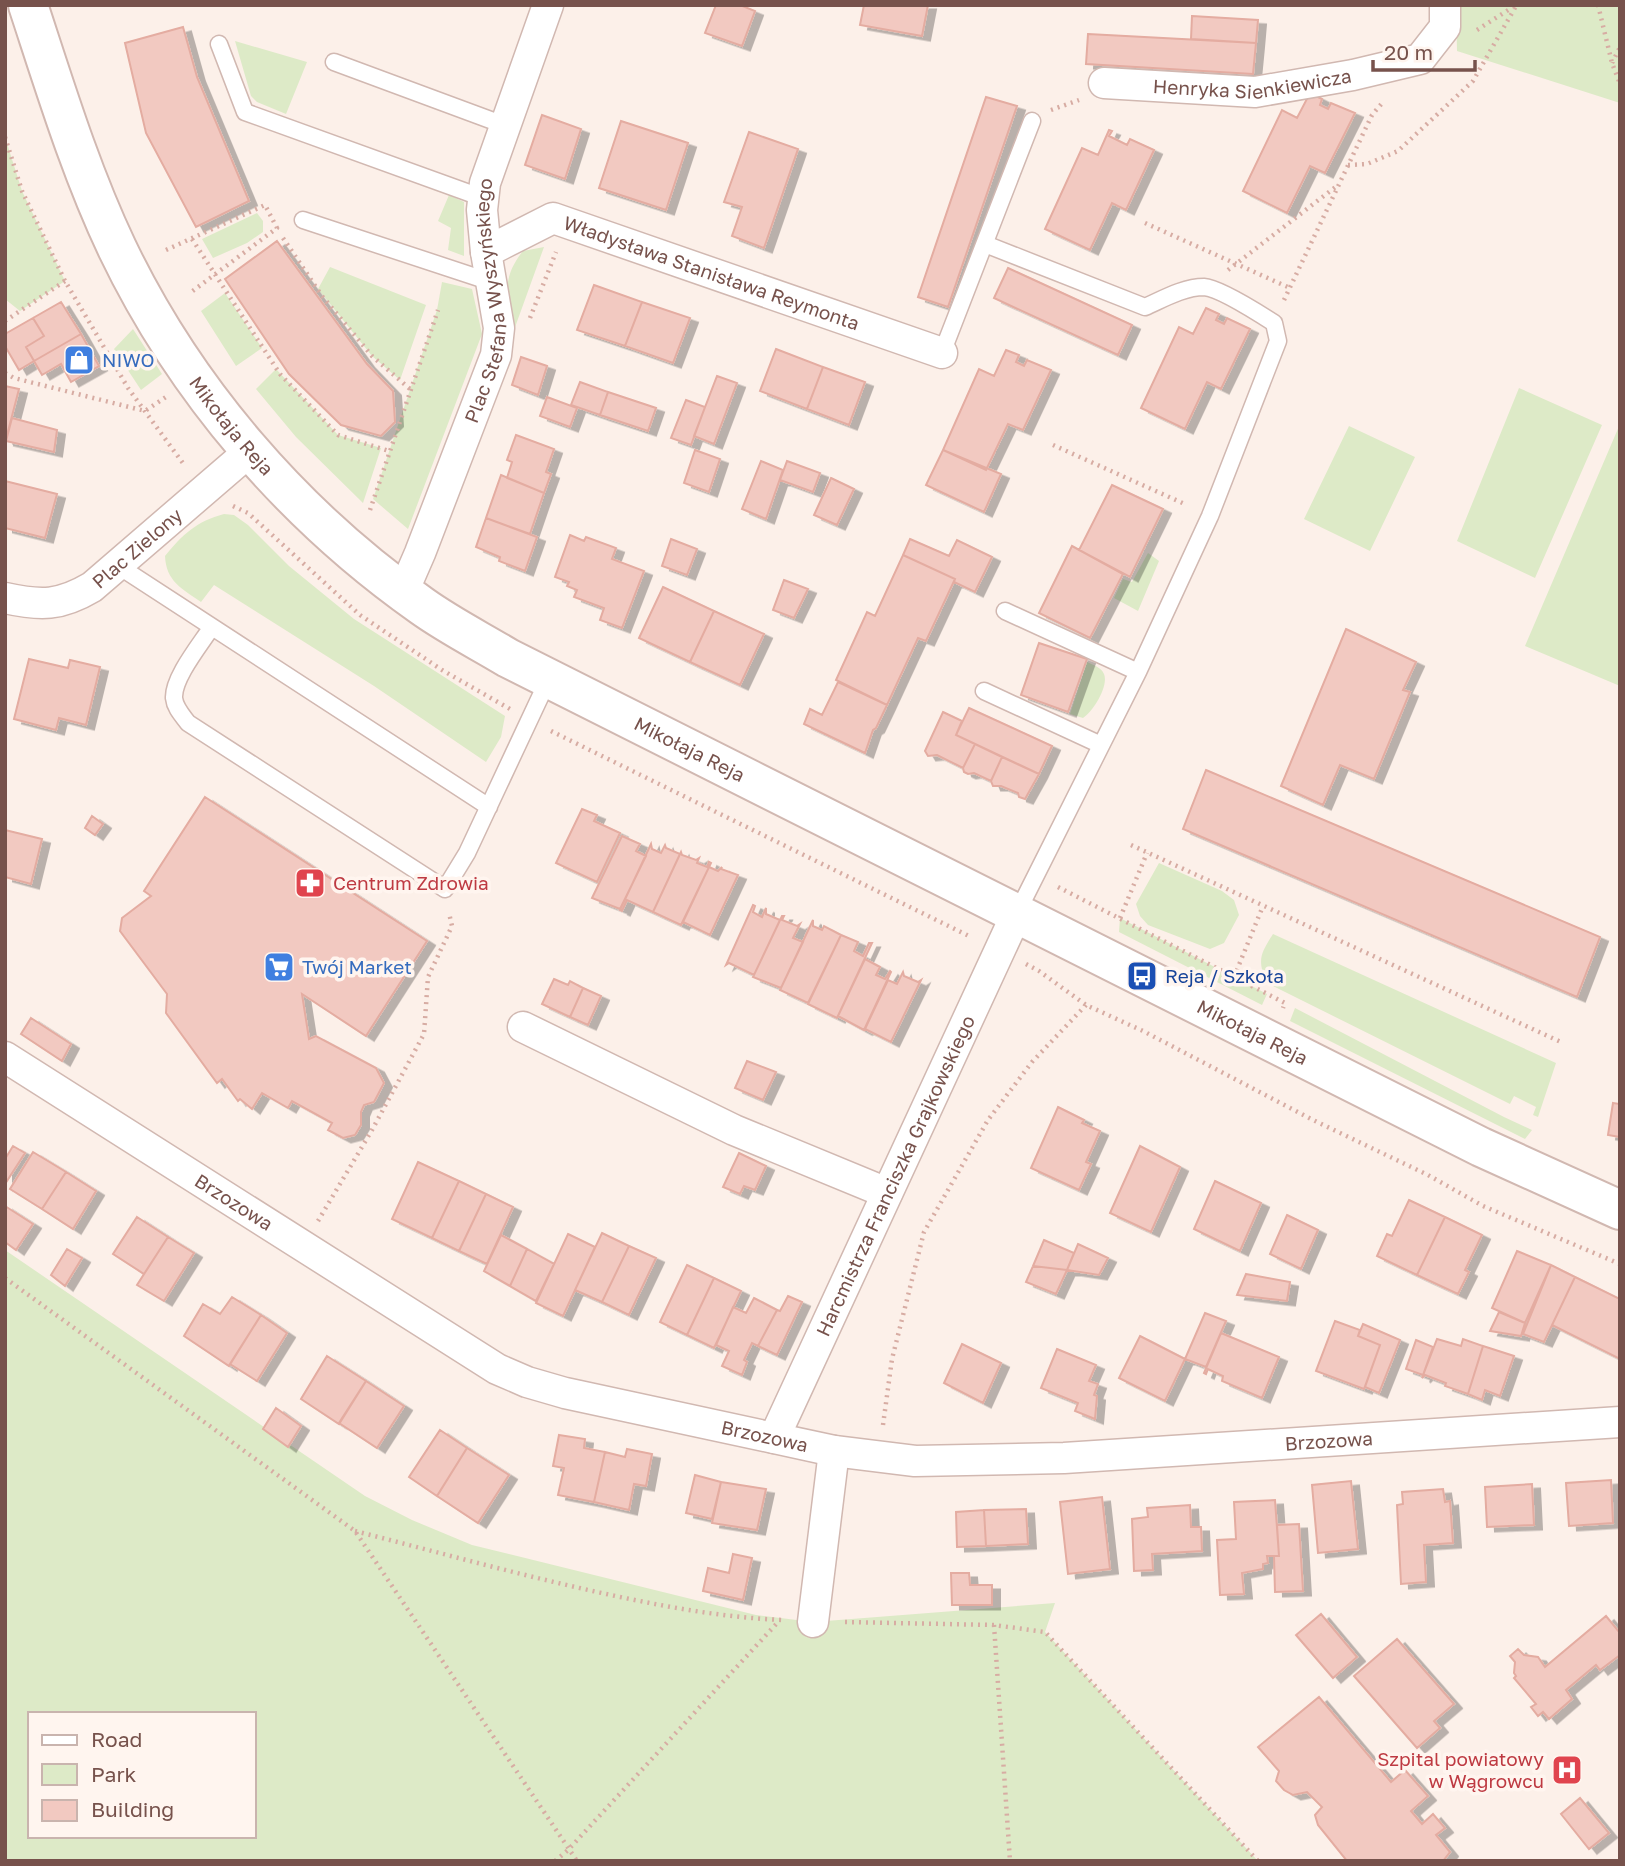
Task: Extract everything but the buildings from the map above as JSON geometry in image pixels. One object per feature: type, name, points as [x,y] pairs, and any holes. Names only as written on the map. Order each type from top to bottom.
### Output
[{"type":"street","name":"Mikołaja Reja","points":[[28,5],[79,156],[117,248],[173,348],[223,418],[277,479],[350,550],[403,592],[465,633],[549,678],[1481,1147],[1620,1210]]},
{"type":"street","name":"Plac Stefana Wyszyńskiego","points":[[403,592],[496,355],[499,328],[482,210],[485,183],[548,5]]},
{"type":"street","points":[[1420,59],[1445,27],[1445,5]]},
{"type":"street","name":"Henryka Sienkiewicza","points":[[1104,83],[1255,92],[1353,75],[1420,59]]},
{"type":"street","name":"Władysława Stanisława Reymonta","points":[[486,252],[553,218],[942,353]]},
{"type":"street","name":"Plac Zielony","points":[[5,598],[46,604],[66,601],[92,587],[251,450]]},
{"type":"street","name":"Harcmistrza Franciszka Grajkowskiego","points":[[774,1438],[1017,913]]},
{"type":"street","points":[[523,1027],[734,1130],[887,1193]]},
{"type":"street","name":"Brzozowa","points":[[5,1057],[497,1369],[527,1382],[774,1438],[834,1451],[915,1461],[1064,1458],[1620,1422]]},
{"type":"street","points":[[813,1622],[834,1451]]},
{"type":"lane","points":[[219,44],[245,112],[483,198]]},
{"type":"lane","points":[[334,62],[505,125]]},
{"type":"lane","points":[[942,353],[1032,121]]},
{"type":"lane","points":[[303,220],[491,282]]},
{"type":"lane","points":[[985,244],[1145,307],[1174,294],[1205,287],[1254,309],[1274,323],[1278,341],[1210,516],[1138,672],[1017,913]]},
{"type":"lane","points":[[117,565],[489,807]]},
{"type":"lane","points":[[1005,611],[1138,672]]},
{"type":"lane","points":[[211,628],[177,682],[175,701],[188,723],[445,889],[467,853],[549,678]]},
{"type":"lane","points":[[984,691],[1101,745]]},
{"type":"path","points":[[1348,166],[1367,164],[1398,151],[1473,81],[1516,5]]},
{"type":"path","points":[[1598,5],[1612,63],[1620,83]]},
{"type":"path","points":[[1612,63],[1620,47]]},
{"type":"path","points":[[1274,323],[1372,115],[1420,59]]},
{"type":"path","points":[[1032,121],[1084,98],[1104,83]]},
{"type":"path","points":[[5,137],[22,191],[65,281],[128,388],[203,492]]},
{"type":"path","points":[[1205,287],[1340,184]]},
{"type":"path","points":[[166,250],[265,205],[322,296],[372,356],[410,389]]},
{"type":"path","points":[[1145,223],[1290,288]]},
{"type":"path","points":[[190,293],[277,228]]},
{"type":"path","points":[[192,239],[280,374],[338,435],[390,451]]},
{"type":"path","points":[[5,320],[65,281]]},
{"type":"path","points":[[370,510],[438,310]]},
{"type":"path","points":[[5,373],[14,378],[145,411]]},
{"type":"path","points":[[1053,445],[1210,516]]},
{"type":"path","points":[[529,720],[1000,951],[1039,971],[1086,1005],[1156,1038],[1312,1120],[1428,1175],[1483,1206],[1620,1264]]},
{"type":"path","points":[[1131,845],[1561,1042]]},
{"type":"path","points":[[1120,918],[1147,853]]},
{"type":"path","points":[[303,1245],[372,1130],[425,1034],[429,978],[452,926],[445,889]]},
{"type":"path","points":[[1234,977],[1263,906]]},
{"type":"path","points":[[882,1429],[892,1359],[924,1232],[988,1120],[1032,1062],[1086,1005]]},
{"type":"path","points":[[5,1278],[355,1531],[577,1861]]},
{"type":"path","points":[[355,1531],[572,1587],[747,1619],[995,1625],[1045,1632],[1258,1861]]},
{"type":"path","points":[[555,1861],[780,1620]]},
{"type":"path","points":[[995,1625],[1010,1861]]},
{"type":"green space","points":[[1456,5],[1620,5],[1620,103],[1457,51]]},
{"type":"green space","points":[[235,41],[307,62],[286,114],[257,102],[251,96]]},
{"type":"green space","points":[[5,137],[22,191],[65,281],[20,311],[5,299]]},
{"type":"green space","points":[[449,195],[464,202],[464,256],[448,250],[451,228],[438,221]]},
{"type":"green space","points":[[257,213],[263,221],[263,232],[247,243],[213,258],[202,239]]},
{"type":"green space","points":[[544,247],[514,330],[507,289],[511,270],[523,251]]},
{"type":"green space","points":[[330,267],[426,305],[400,380],[372,356],[318,289]]},
{"type":"green space","points":[[442,282],[472,289],[482,334],[408,529],[373,499],[437,310]]},
{"type":"green space","points":[[225,293],[262,348],[236,366],[201,311]]},
{"type":"green space","points":[[133,329],[162,374],[141,390],[114,349]]},
{"type":"green space","points":[[276,369],[338,435],[381,448],[363,503],[296,437],[256,389]]},
{"type":"green space","points":[[1519,388],[1602,425],[1535,578],[1457,541]]},
{"type":"green space","points":[[1620,424],[1620,686],[1525,646]]},
{"type":"green space","points":[[1349,426],[1415,457],[1370,551],[1304,519]]},
{"type":"green space","points":[[224,514],[234,515],[248,525],[289,566],[354,619],[505,716],[501,737],[486,762],[374,686],[214,585],[201,602],[176,584],[168,572],[165,556],[191,530]]},
{"type":"green space","points":[[1148,553],[1159,561],[1138,611],[1114,598],[1123,579],[1132,582]]},
{"type":"green space","points":[[1087,662],[1097,666],[1105,679],[1099,698],[1083,718],[1070,714]]},
{"type":"green space","points":[[1159,863],[1222,891],[1234,900],[1239,915],[1224,943],[1210,949],[1148,925],[1140,916],[1136,904]]},
{"type":"green space","points":[[1120,918],[1267,994],[1262,1005],[1119,932]]},
{"type":"green space","points":[[1273,934],[1556,1063],[1538,1117],[1533,1115],[1536,1107],[1514,1096],[1510,1104],[1267,983],[1261,958]]},
{"type":"green space","points":[[1295,1008],[1532,1130],[1525,1139],[1290,1021]]},
{"type":"green space","points":[[5,1250],[365,1496],[412,1520],[472,1545],[756,1615],[813,1622],[1055,1603],[1045,1632],[1258,1861],[5,1861]]},
{"type":"place","name":"NIWO","points":[[79,360]]},
{"type":"place","name":"Centrum Zdrowia","points":[[310,883]]},
{"type":"place","name":"Twój Market","points":[[279,967]]},
{"type":"place","name":"Reja / Szkoła","points":[[1142,976]]},
{"type":"place","name":"Szpital powiatowy w Wągrowcu","points":[[1567,1770]]}]
